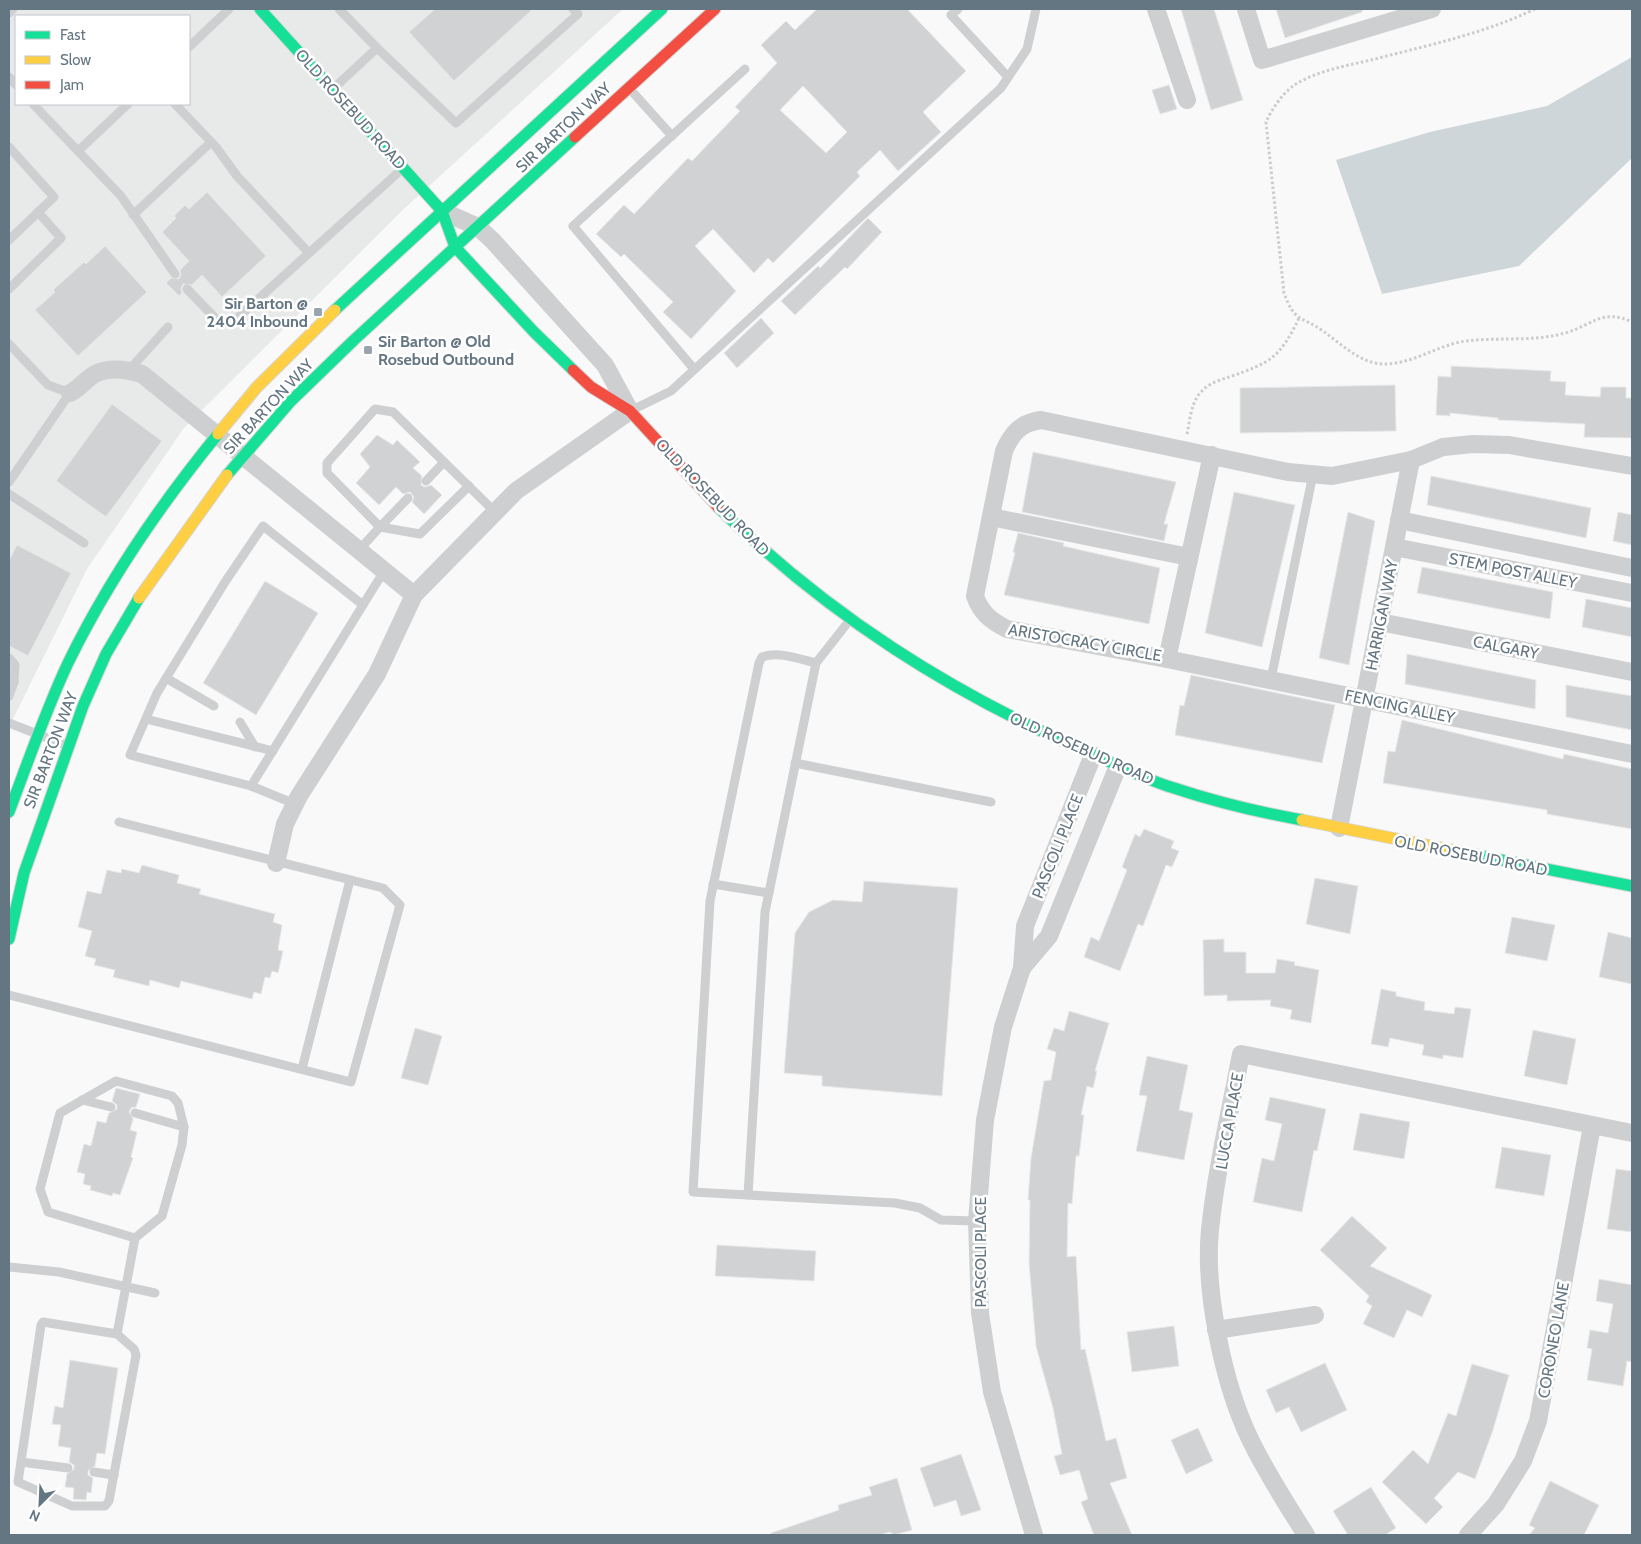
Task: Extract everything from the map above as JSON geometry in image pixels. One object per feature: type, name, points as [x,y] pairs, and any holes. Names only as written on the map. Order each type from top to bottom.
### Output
[{"type":"main road","name":"OLD ROSEBUD ROAD","points":[[260,9],[442,211],[455,247],[534,332],[591,387],[630,411],[717,506],[763,551],[850,620],[925,670],[990,706],[1093,755],[1172,788],[1245,809],[1632,886]]},
{"type":"main road","name":"SIR BARTON WAY","points":[[9,812],[69,662],[123,563],[183,477],[257,388],[344,301],[662,9]]},
{"type":"main road","name":"SIR BARTON WAY","points":[[9,939],[24,872],[68,746],[106,654],[131,610],[194,517],[243,456],[291,401],[455,247],[715,9]]},
{"type":"street","points":[[1156,9],[1187,100]]},
{"type":"street","points":[[1246,9],[1262,60],[1431,9]]},
{"type":"street","name":"OLD ROSEBUD ROAD","points":[[442,211],[478,227],[605,364],[630,411]]},
{"type":"street","points":[[70,392],[96,373],[122,368],[142,374],[414,595]]},
{"type":"street","points":[[276,863],[285,824],[295,804],[377,674],[414,595],[516,491],[630,411]]},
{"type":"street","name":"ARISTOCRACY CIRCLE","points":[[1212,455],[1167,659],[1007,630],[991,621],[979,608],[975,596],[1004,451],[1010,437],[1018,428],[1029,422],[1041,420],[1184,449],[1212,455],[1288,472],[1332,476],[1411,460],[1443,447],[1500,444],[1632,466]]},
{"type":"street","name":"HARRIGAN WAY","points":[[1339,828],[1411,460]]},
{"type":"street","points":[[990,518],[1189,557]]},
{"type":"street","name":"STEM POST ALLEY","points":[[1399,520],[1632,568]]},
{"type":"street","name":"STEM POST ALLEY","points":[[1394,547],[1632,593]]},
{"type":"street","name":"CALGARY","points":[[1380,622],[1632,672]]},
{"type":"street","name":"FENCING ALLEY","points":[[1167,659],[1632,754]]},
{"type":"street","name":"PASCOLI PLACE","points":[[1033,1535],[992,1392],[980,1313],[978,1221],[985,1120],[1003,1027],[1022,968],[1025,926],[1093,755]]},
{"type":"street","name":"PASCOLI PLACE","points":[[1022,968],[1049,936],[1118,766]]},
{"type":"street","name":"LUCCA PLACE","points":[[1306,1535],[1248,1436],[1228,1380],[1216,1330],[1211,1280],[1210,1231],[1241,1054],[1632,1133]]},
{"type":"street","name":"CORONEO LANE","points":[[1468,1535],[1496,1504],[1522,1461],[1538,1421],[1592,1126]]},
{"type":"street","points":[[1216,1330],[1314,1316]]},
{"type":"lane","points":[[9,13],[13,9]]},
{"type":"lane","points":[[190,46],[229,9]]},
{"type":"lane","points":[[339,9],[456,123],[578,10]]},
{"type":"lane","points":[[958,9],[951,15],[1008,77]]},
{"type":"lane","points":[[630,411],[671,391],[1001,88],[1027,49],[1036,9]]},
{"type":"lane","points":[[332,89],[377,48]]},
{"type":"lane","points":[[694,369],[574,226],[745,69]]},
{"type":"lane","points":[[629,88],[672,136]]},
{"type":"lane","points":[[34,105],[121,196],[175,274]]},
{"type":"lane","points":[[78,151],[127,105]]},
{"type":"lane","points":[[176,105],[211,142],[237,176],[309,253]]},
{"type":"lane","points":[[133,215],[211,142]]},
{"type":"lane","points":[[9,147],[54,197],[9,240]]},
{"type":"lane","points":[[187,289],[218,321],[235,320],[404,167]]},
{"type":"lane","points":[[9,289],[61,238],[38,212]]},
{"type":"lane","points":[[129,370],[168,327]]},
{"type":"lane","points":[[9,344],[48,385],[70,392],[9,482]]},
{"type":"lane","points":[[469,486],[420,534],[380,527],[327,473],[327,463],[375,409],[394,412],[496,512]]},
{"type":"lane","points":[[426,481],[444,462]]},
{"type":"lane","points":[[1271,679],[1313,474]]},
{"type":"lane","points":[[9,494],[84,543]]},
{"type":"lane","points":[[359,550],[408,498]]},
{"type":"lane","points":[[295,804],[251,786],[130,755],[166,678],[262,526],[363,606]]},
{"type":"lane","points":[[251,786],[384,571]]},
{"type":"lane","points":[[748,1195],[762,955],[769,893],[816,663],[850,620]]},
{"type":"lane","points":[[816,663],[782,655],[762,657],[759,663],[713,884],[693,1192],[911,1205],[941,1220],[978,1221]]},
{"type":"lane","points":[[9,658],[15,665],[9,696]]},
{"type":"lane","points":[[166,678],[214,706]]},
{"type":"lane","points":[[146,719],[273,751]]},
{"type":"lane","points":[[240,722],[255,747]]},
{"type":"lane","points":[[9,723],[38,736],[68,746]]},
{"type":"lane","points":[[795,762],[991,802]]},
{"type":"lane","points":[[9,995],[352,1082],[400,905],[383,888],[276,863],[119,822]]},
{"type":"lane","points":[[302,1069],[350,880]]},
{"type":"lane","points":[[713,884],[769,893]]},
{"type":"lane","points":[[116,1334],[124,1285],[135,1238],[162,1216],[182,1145],[184,1127],[178,1103],[172,1096],[116,1081],[60,1113],[40,1189],[48,1212],[135,1238]]},
{"type":"lane","points":[[82,1100],[111,1107]]},
{"type":"lane","points":[[135,1113],[184,1127]]},
{"type":"lane","points":[[9,1267],[59,1272],[155,1293]]},
{"type":"lane","points":[[44,1322],[116,1334],[134,1349],[136,1355],[109,1501],[105,1506],[72,1506],[18,1482],[41,1325],[44,1322]]},
{"type":"lane","points":[[21,1462],[68,1468]]},
{"type":"lane","points":[[94,1472],[114,1475]]},
{"type":"path","points":[[1535,9],[1466,36],[1330,70],[1294,85],[1270,113],[1266,122],[1284,293],[1290,311],[1299,318],[1318,328],[1362,358],[1381,364],[1401,362],[1466,341],[1532,338],[1564,333],[1605,316],[1617,315],[1632,322]]},
{"type":"path","points":[[1184,449],[1195,401],[1202,390],[1213,382],[1262,366],[1280,352],[1299,318]]},
{"type":"shaded area","points":[[9,9],[623,9],[405,208],[184,428],[87,569],[9,727]]},
{"type":"shaded area","points":[[1632,57],[1632,158],[1519,266],[1382,294],[1336,160],[1430,132],[1547,106]]},
{"type":"building","points":[[435,9],[533,9],[454,81],[409,32]]},
{"type":"building","points":[[817,9],[907,9],[966,71],[923,112],[941,132],[898,171],[880,150],[857,172],[860,176],[773,263],[768,258],[754,273],[713,229],[695,246],[736,291],[691,339],[663,312],[673,302],[624,254],[621,257],[596,234],[624,205],[634,214],[688,158],[692,161],[740,111],[735,107],[777,63],[761,45],[786,21],[795,30]],"holes":[[[803,86],[847,132],[826,153],[780,110]]]},
{"type":"building","points":[[1181,9],[1214,9],[1243,100],[1211,110]]},
{"type":"building","points":[[1276,9],[1362,9],[1362,12],[1285,38]]},
{"type":"building","points":[[1169,85],[1177,109],[1160,114],[1152,90]]},
{"type":"building","points":[[207,192],[266,256],[222,297],[202,275],[192,285],[183,284],[181,288],[182,293],[179,296],[166,283],[171,278],[179,279],[180,270],[189,261],[162,232],[176,218],[174,216],[185,205],[189,209]]},
{"type":"building","points":[[868,218],[882,232],[847,269],[845,267],[795,315],[781,301],[818,266],[820,268]]},
{"type":"building","points":[[105,246],[147,292],[78,356],[35,310],[55,292],[53,290]]},
{"type":"building","points":[[761,318],[774,333],[737,368],[724,353]]},
{"type":"building","points":[[1451,366],[1551,371],[1550,381],[1566,382],[1565,395],[1600,397],[1601,387],[1626,387],[1626,398],[1632,398],[1632,438],[1584,437],[1585,424],[1498,420],[1498,418],[1450,413],[1450,416],[1436,415],[1438,376],[1451,377]]},
{"type":"building","points":[[1395,385],[1396,431],[1240,433],[1240,388]]},
{"type":"building","points":[[112,404],[162,441],[106,517],[56,481]]},
{"type":"building","points":[[377,435],[393,445],[397,440],[420,462],[413,468],[422,476],[421,485],[425,487],[431,485],[442,495],[424,514],[412,502],[414,497],[410,492],[403,494],[396,487],[379,505],[356,483],[370,467],[360,454]]},
{"type":"building","points":[[1033,452],[1176,482],[1164,524],[1168,524],[1164,541],[1022,512]]},
{"type":"building","points":[[1431,476],[1591,508],[1586,538],[1427,505]]},
{"type":"building","points":[[1234,492],[1295,505],[1262,647],[1205,633]]},
{"type":"building","points":[[1348,512],[1375,521],[1349,665],[1319,658]]},
{"type":"building","points":[[1618,512],[1632,515],[1632,545],[1613,541]]},
{"type":"building","points":[[1018,533],[1064,543],[1063,546],[1160,568],[1149,624],[1004,595]]},
{"type":"building","points":[[17,545],[71,573],[28,656],[9,646],[9,560]]},
{"type":"building","points":[[1422,567],[1553,592],[1550,619],[1417,593]]},
{"type":"building","points":[[265,581],[318,613],[256,715],[203,683]]},
{"type":"building","points":[[1586,599],[1632,608],[1632,637],[1582,627]]},
{"type":"building","points":[[1407,654],[1536,680],[1535,709],[1405,684]]},
{"type":"building","points":[[1191,675],[1335,705],[1322,763],[1175,735],[1180,705],[1184,706]]},
{"type":"building","points":[[1566,685],[1632,696],[1632,730],[1566,717]]},
{"type":"building","points":[[1402,720],[1563,759],[1564,754],[1632,769],[1632,829],[1547,814],[1547,810],[1383,783],[1388,751],[1395,752]]},
{"type":"building","points":[[1144,829],[1174,841],[1171,848],[1179,851],[1172,867],[1166,865],[1143,926],[1138,924],[1120,971],[1084,957],[1091,937],[1099,941],[1127,870],[1122,867],[1135,834],[1140,837]]},
{"type":"building","points":[[142,865],[179,875],[177,883],[201,889],[199,894],[275,914],[273,922],[282,925],[278,950],[283,951],[278,973],[272,971],[270,978],[265,977],[261,994],[254,992],[252,999],[181,981],[179,988],[150,980],[149,986],[113,977],[115,970],[94,965],[96,959],[85,956],[92,931],[78,927],[87,891],[101,894],[107,870],[121,873],[122,869],[139,873]]},
{"type":"building","points":[[1315,878],[1358,886],[1350,934],[1306,924]]},
{"type":"building","points":[[864,881],[958,888],[942,1096],[822,1086],[822,1076],[784,1073],[795,933],[809,912],[833,900],[862,902]]},
{"type":"building","points":[[1512,917],[1555,925],[1547,961],[1505,953]]},
{"type":"building","points":[[1608,932],[1632,938],[1632,984],[1599,977]]},
{"type":"building","points":[[1224,939],[1224,952],[1246,952],[1246,973],[1275,973],[1277,959],[1295,962],[1294,965],[1319,970],[1311,1023],[1290,1019],[1292,1010],[1270,1006],[1271,1000],[1227,1001],[1227,995],[1204,996],[1203,940]]},
{"type":"building","points":[[1381,989],[1396,992],[1396,996],[1425,1002],[1424,1010],[1454,1014],[1455,1007],[1471,1009],[1463,1058],[1443,1055],[1443,1059],[1422,1055],[1424,1045],[1390,1038],[1388,1047],[1371,1044]]},
{"type":"building","points":[[1069,1011],[1109,1023],[1095,1071],[1097,1071],[1093,1088],[1087,1086],[1081,1115],[1084,1115],[1079,1156],[1076,1156],[1072,1204],[1068,1203],[1067,1257],[1076,1256],[1081,1350],[1085,1349],[1106,1441],[1116,1438],[1127,1478],[1110,1483],[1132,1535],[1094,1535],[1081,1502],[1088,1499],[1079,1470],[1060,1475],[1054,1456],[1062,1454],[1053,1408],[1036,1346],[1029,1263],[1030,1200],[1028,1200],[1031,1158],[1044,1081],[1051,1080],[1056,1052],[1047,1049],[1054,1028],[1064,1031]]},
{"type":"building","points":[[415,1028],[442,1036],[428,1085],[401,1078]]},
{"type":"building","points":[[1533,1030],[1576,1039],[1567,1085],[1524,1076]]},
{"type":"building","points":[[1147,1056],[1188,1065],[1179,1110],[1193,1113],[1184,1160],[1136,1151],[1147,1096],[1139,1095]]},
{"type":"building","points":[[116,1088],[140,1094],[136,1107],[131,1108],[129,1112],[133,1119],[130,1130],[137,1132],[131,1157],[133,1158],[120,1195],[113,1193],[112,1196],[90,1190],[91,1186],[83,1184],[85,1174],[77,1172],[84,1144],[91,1146],[97,1121],[106,1123],[109,1113],[117,1109],[117,1105],[112,1101]]},
{"type":"building","points":[[1270,1097],[1326,1109],[1317,1151],[1314,1150],[1302,1212],[1253,1202],[1262,1158],[1274,1161],[1282,1124],[1265,1120]]},
{"type":"building","points":[[1360,1113],[1410,1122],[1404,1159],[1353,1150]]},
{"type":"building","points":[[1502,1147],[1551,1155],[1544,1196],[1495,1188]]},
{"type":"building","points":[[1616,1169],[1632,1171],[1632,1232],[1607,1229]]},
{"type":"building","points":[[1352,1216],[1387,1248],[1370,1266],[1432,1295],[1422,1317],[1407,1310],[1394,1338],[1363,1324],[1372,1306],[1366,1302],[1369,1296],[1320,1250]]},
{"type":"building","points":[[717,1245],[816,1251],[814,1281],[715,1276]]},
{"type":"building","points":[[1599,1279],[1632,1285],[1632,1362],[1627,1361],[1623,1386],[1587,1380],[1592,1349],[1587,1348],[1590,1330],[1608,1333],[1613,1304],[1596,1301]]},
{"type":"building","points":[[1174,1326],[1179,1366],[1132,1372],[1127,1332]]},
{"type":"building","points":[[70,1360],[118,1368],[105,1454],[97,1453],[95,1466],[88,1471],[88,1475],[93,1478],[91,1493],[87,1492],[86,1500],[73,1499],[74,1488],[65,1487],[67,1474],[74,1469],[74,1465],[69,1462],[71,1448],[58,1446],[61,1425],[52,1424],[55,1406],[63,1408]]},
{"type":"building","points":[[1325,1363],[1347,1410],[1301,1432],[1289,1407],[1276,1413],[1266,1390]]},
{"type":"building","points":[[1472,1364],[1509,1375],[1493,1430],[1475,1479],[1458,1472],[1434,1498],[1443,1507],[1426,1524],[1382,1482],[1413,1450],[1428,1464],[1448,1413],[1456,1416]]},
{"type":"building","points":[[1198,1428],[1213,1461],[1186,1474],[1171,1440]]},
{"type":"building","points":[[961,1454],[981,1510],[961,1516],[956,1500],[934,1507],[920,1468]]},
{"type":"building","points":[[897,1478],[912,1530],[894,1535],[890,1532],[879,1535],[771,1535],[771,1533],[839,1510],[838,1505],[872,1495],[869,1487]]},
{"type":"building","points":[[1550,1481],[1599,1505],[1584,1535],[1529,1535],[1535,1528],[1529,1525]]},
{"type":"building","points":[[1371,1487],[1396,1528],[1385,1535],[1348,1535],[1333,1511]]},
{"type":"traffic: fast","points":[[260,9],[442,211],[455,247],[534,332],[573,370]]},
{"type":"traffic: fast","points":[[335,310],[662,9]]},
{"type":"traffic: fast","points":[[227,475],[291,401],[354,340],[575,137]]},
{"type":"traffic: fast","points":[[9,812],[37,737],[68,663],[100,603],[136,544],[218,434]]},
{"type":"traffic: fast","points":[[718,507],[803,583],[848,617],[894,649],[991,706],[1153,781],[1221,802],[1302,820]]},
{"type":"traffic: fast","points":[[9,939],[24,873],[83,706],[106,654],[139,598]]},
{"type":"traffic: fast","points":[[1456,851],[1632,886]]},
{"type":"traffic: slow","points":[[218,434],[257,387],[335,310]]},
{"type":"traffic: slow","points":[[139,598],[227,475]]},
{"type":"traffic: slow","points":[[1302,820],[1456,851]]},
{"type":"traffic: jam","points":[[575,137],[715,9]]},
{"type":"traffic: jam","points":[[573,370],[591,387],[630,411],[718,507]]},
{"type":"place","name":"Sir Barton @ 2404 Inbound","points":[[318,312]]},
{"type":"place","name":"Sir Barton @ Old Rosebud Outbound","points":[[368,350]]}]
